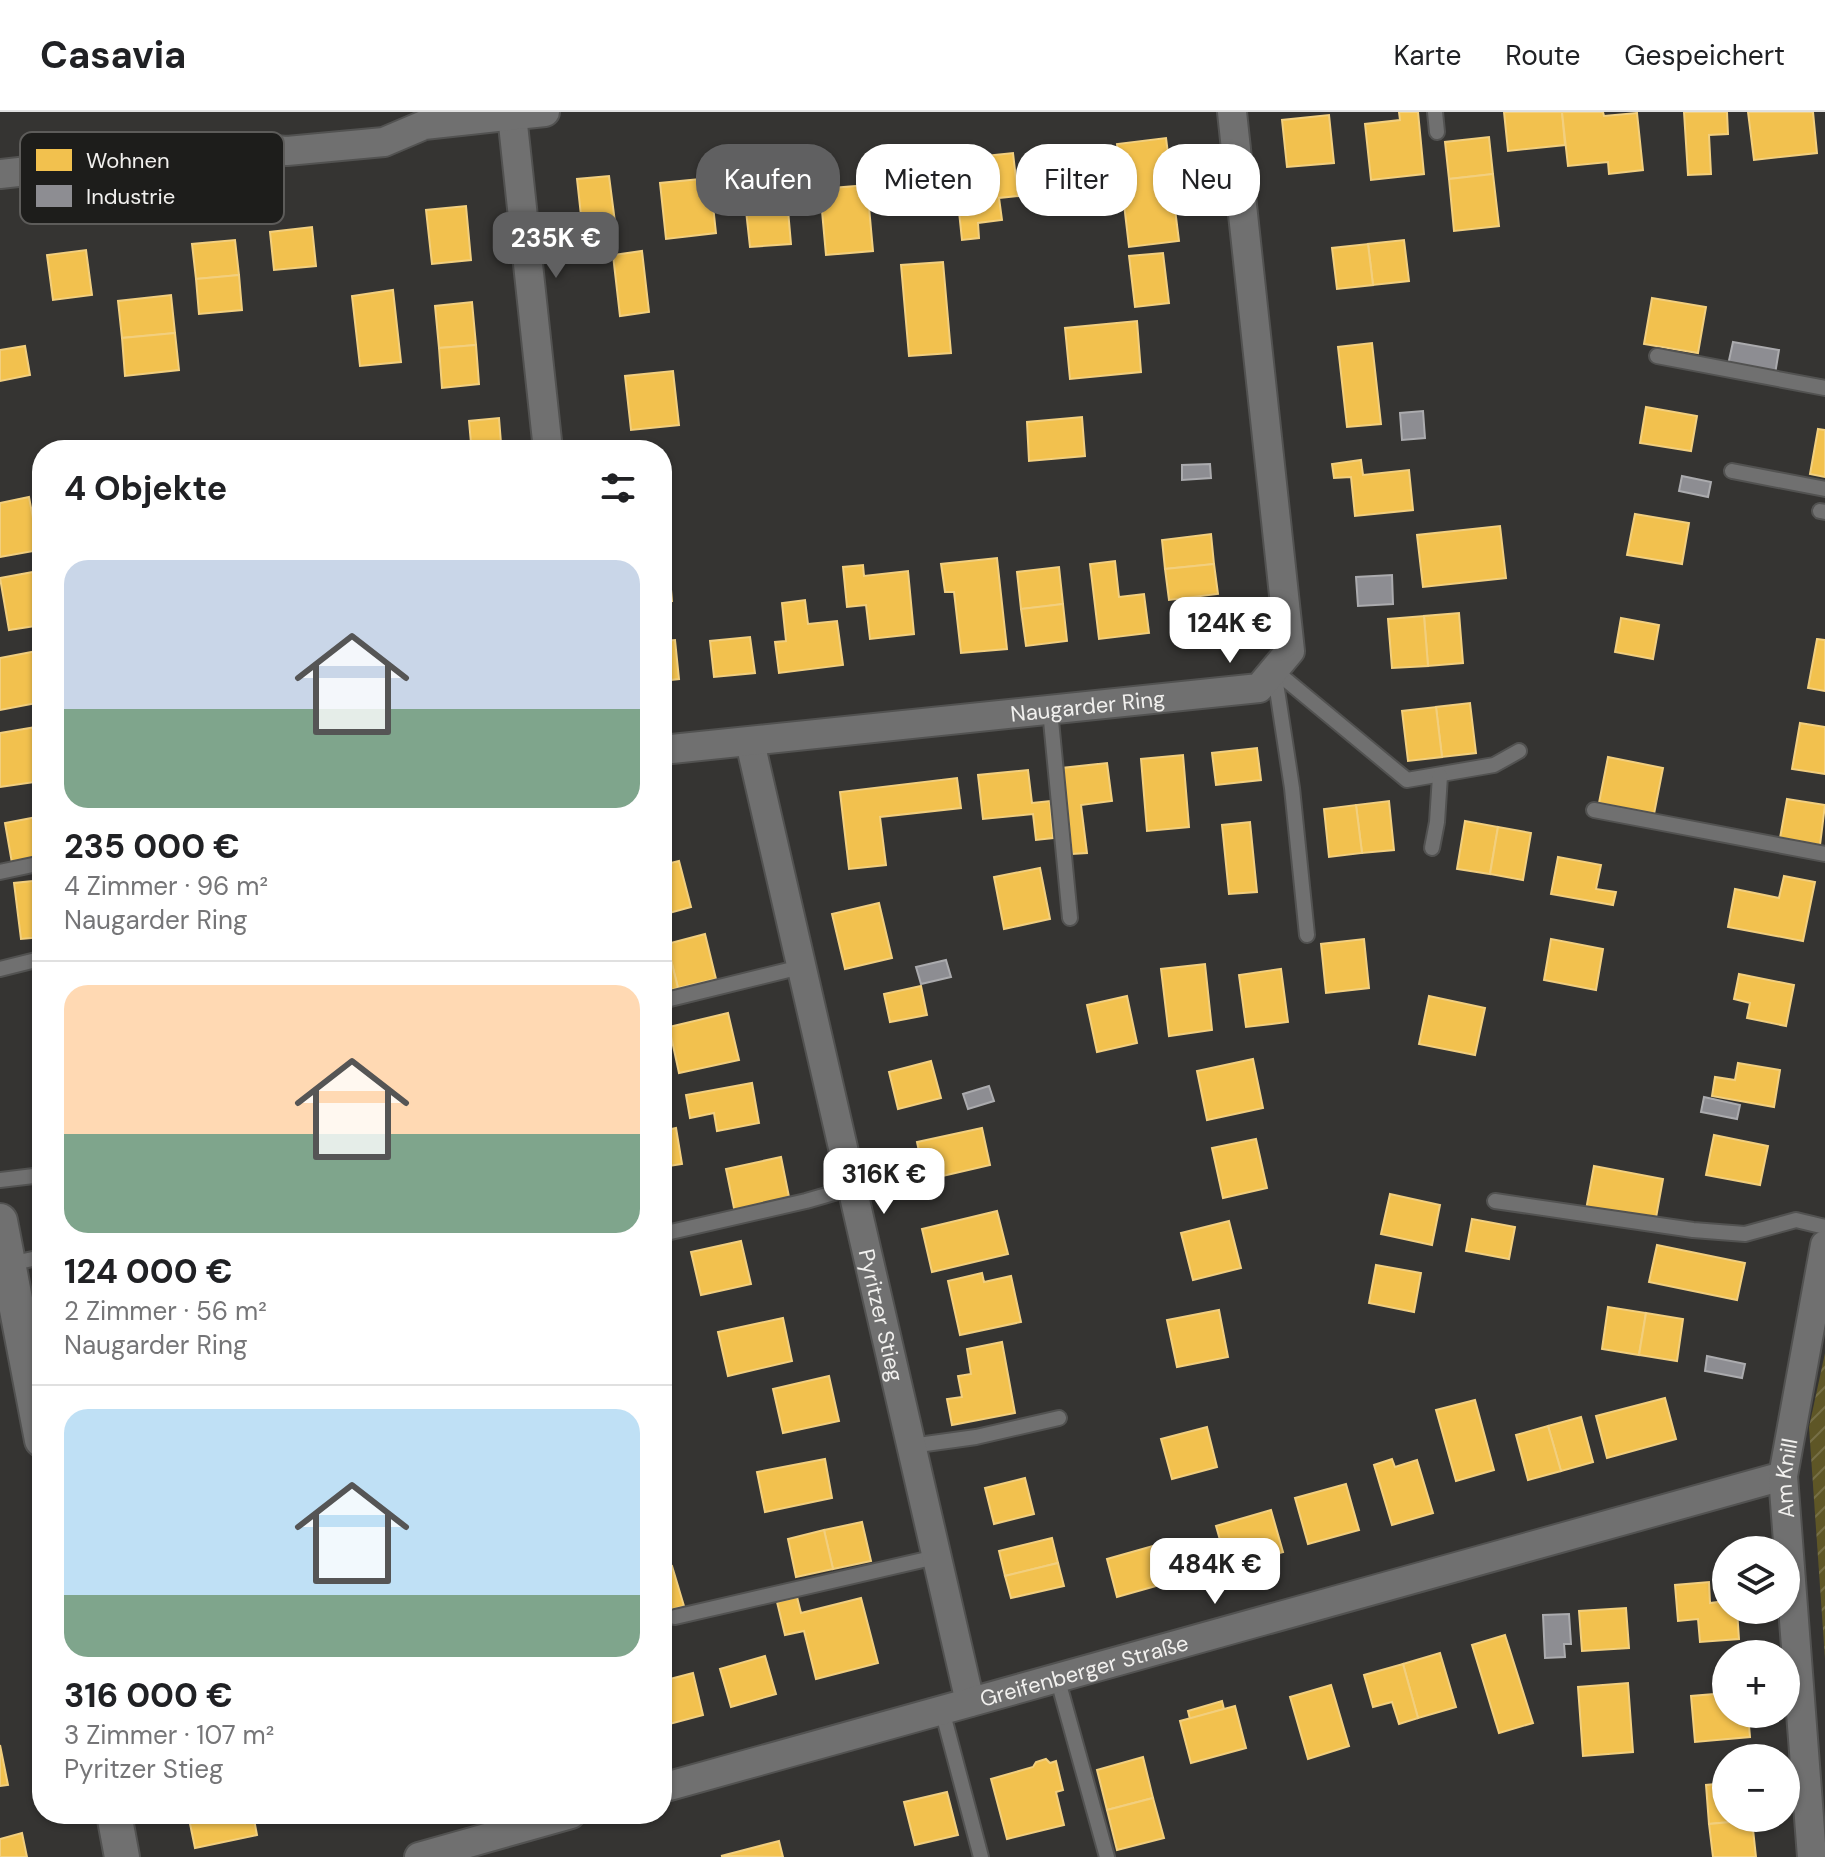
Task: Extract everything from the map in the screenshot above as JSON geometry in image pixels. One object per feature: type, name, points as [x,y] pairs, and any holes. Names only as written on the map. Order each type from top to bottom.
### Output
[{"type":"street","points":[[284,151],[384,142],[424,125],[545,112]]},
{"type":"street","points":[[1232,112],[1290,651],[1274,670]]},
{"type":"street","points":[[512,115],[547,440]]},
{"type":"street","points":[[0,174],[20,172]]},
{"type":"street","name":"Naugarder Ring","points":[[672,749],[1259,688],[1274,670]]},
{"type":"street","name":"Pyritzer Stieg","points":[[750,742],[970,1702]]},
{"type":"street","points":[[0,1221],[32,1382]]},
{"type":"street","name":"Am Knill","points":[[1812,1857],[1783,1476],[1825,1245]]},
{"type":"street","name":"Greifenberger Straße","points":[[672,1785],[1783,1476]]},
{"type":"street","points":[[116,1824],[122,1857]]},
{"type":"street","points":[[419,1857],[536,1824]]},
{"type":"lane","points":[[1435,112],[1437,132]]},
{"type":"lane","points":[[1657,356],[1825,388]]},
{"type":"lane","points":[[1732,471],[1825,489]]},
{"type":"lane","points":[[1274,670],[1407,780],[1494,765],[1519,751]]},
{"type":"lane","points":[[1274,670],[1292,788],[1307,935]]},
{"type":"lane","points":[[1050,710],[1070,918]]},
{"type":"lane","points":[[1432,848],[1440,776]]},
{"type":"lane","points":[[1594,810],[1825,854]]},
{"type":"lane","points":[[0,872],[32,865]]},
{"type":"lane","points":[[0,969],[32,961]]},
{"type":"lane","points":[[672,999],[801,967]]},
{"type":"lane","points":[[0,1180],[32,1176]]},
{"type":"lane","points":[[672,1232],[851,1188]]},
{"type":"lane","points":[[1495,1201],[1693,1230],[1745,1234],[1796,1220],[1825,1227]]},
{"type":"lane","points":[[8,1264],[32,1259]]},
{"type":"lane","points":[[911,1446],[976,1437],[1059,1418]]},
{"type":"lane","points":[[675,1617],[936,1557]]},
{"type":"lane","points":[[1057,1677],[1107,1857]]},
{"type":"lane","points":[[942,1710],[981,1857]]},
{"type":"shaded area","points":[[1825,1353],[1825,1659],[1809,1427]]},
{"type":"building: Wohnen","points":[[1399,112],[1418,112],[1424,174],[1371,180],[1365,124],[1400,120]]},
{"type":"building: Wohnen","points":[[1504,112],[1562,112],[1565,145],[1508,151]]},
{"type":"building: Wohnen","points":[[1562,112],[1603,112],[1604,116],[1637,113],[1643,170],[1609,174],[1608,162],[1568,166]]},
{"type":"building: Wohnen","points":[[1684,112],[1727,112],[1728,134],[1709,135],[1711,174],[1688,175]]},
{"type":"building: Wohnen","points":[[1748,112],[1813,112],[1817,153],[1754,160]]},
{"type":"building: Wohnen","points":[[1329,115],[1334,163],[1287,167],[1282,120]]},
{"type":"building: Wohnen","points":[[1489,137],[1493,174],[1449,179],[1445,142]]},
{"type":"building: Wohnen","points":[[1166,138],[1167,144],[1153,144],[1153,216],[1176,216],[1179,241],[1129,247],[1125,216],[1137,216],[1137,144],[1117,144]]},
{"type":"building: Wohnen","points":[[1013,153],[1016,196],[1000,198],[1000,154]]},
{"type":"building: Wohnen","points":[[1493,174],[1499,226],[1454,231],[1449,179]]},
{"type":"building: Wohnen","points":[[609,176],[616,230],[583,234],[577,179]]},
{"type":"building: Wohnen","points":[[696,179],[696,216],[714,216],[716,233],[666,239],[660,183]]},
{"type":"building: Wohnen","points":[[856,186],[856,216],[870,216],[873,251],[826,255],[822,216],[840,216],[840,187]]},
{"type":"building: Wohnen","points":[[1000,205],[1002,220],[978,223],[979,238],[962,240],[959,216],[1000,216]]},
{"type":"building: Wohnen","points":[[466,206],[471,260],[432,264],[426,210]]},
{"type":"building: Wohnen","points":[[747,216],[789,216],[791,244],[750,247]]},
{"type":"building: Wohnen","points":[[312,227],[316,266],[274,270],[270,232]]},
{"type":"building: Wohnen","points":[[235,240],[239,275],[196,279],[192,244]]},
{"type":"building: Wohnen","points":[[1404,240],[1409,281],[1373,285],[1368,244]]},
{"type":"building: Wohnen","points":[[1368,244],[1373,285],[1337,289],[1332,248]]},
{"type":"building: Wohnen","points":[[86,250],[92,295],[53,300],[47,255]]},
{"type":"building: Wohnen","points":[[642,251],[649,312],[620,316],[613,255]]},
{"type":"building: Wohnen","points":[[1163,253],[1169,303],[1135,307],[1129,256]]},
{"type":"building: Wohnen","points":[[943,262],[951,353],[909,356],[901,265]]},
{"type":"building: Wohnen","points":[[239,275],[242,310],[199,314],[196,279]]},
{"type":"building: Wohnen","points":[[393,290],[401,362],[360,366],[352,296]]},
{"type":"building: Wohnen","points":[[171,295],[175,333],[122,338],[118,301]]},
{"type":"building: Wohnen","points":[[1652,298],[1706,307],[1698,353],[1644,344]]},
{"type":"building: Wohnen","points":[[472,302],[476,345],[439,348],[435,306]]},
{"type":"building: Wohnen","points":[[1137,321],[1141,372],[1070,379],[1065,328]]},
{"type":"building: Wohnen","points":[[175,333],[179,370],[125,376],[122,338]]},
{"type":"building: Wohnen","points":[[1372,343],[1381,424],[1347,427],[1338,347]]},
{"type":"building: Wohnen","points":[[476,345],[479,384],[442,388],[439,348]]},
{"type":"building: Wohnen","points":[[25,346],[30,375],[0,381],[0,350]]},
{"type":"building: Wohnen","points":[[673,371],[679,425],[631,430],[625,376]]},
{"type":"building: Wohnen","points":[[1646,407],[1697,416],[1691,451],[1640,443]]},
{"type":"building: Wohnen","points":[[1082,417],[1085,456],[1029,461],[1027,422]]},
{"type":"building: Wohnen","points":[[499,418],[501,440],[471,440],[469,421]]},
{"type":"building: Wohnen","points":[[1818,429],[1825,430],[1825,477],[1810,474]]},
{"type":"building: Wohnen","points":[[1361,460],[1363,475],[1409,470],[1413,510],[1355,516],[1351,477],[1334,478],[1332,464]]},
{"type":"building: Wohnen","points":[[29,497],[32,551],[0,557],[0,503]]},
{"type":"building: Wohnen","points":[[1635,514],[1689,523],[1682,564],[1627,555]]},
{"type":"building: Wohnen","points":[[1500,526],[1506,578],[1423,587],[1417,535]]},
{"type":"building: Wohnen","points":[[1211,534],[1214,564],[1165,569],[1162,540]]},
{"type":"building: Wohnen","points":[[997,558],[1007,649],[961,653],[954,592],[945,592],[941,564]]},
{"type":"building: Wohnen","points":[[1115,561],[1119,597],[1144,594],[1149,633],[1099,639],[1090,564]]},
{"type":"building: Wohnen","points":[[1214,564],[1218,594],[1169,600],[1165,569]]},
{"type":"building: Wohnen","points":[[863,565],[864,576],[908,571],[914,634],[870,639],[866,605],[847,607],[843,567]]},
{"type":"building: Wohnen","points":[[1059,567],[1063,604],[1021,609],[1017,572]]},
{"type":"building: Wohnen","points":[[32,572],[32,627],[9,630],[0,578]]},
{"type":"building: Wohnen","points":[[805,600],[808,624],[837,621],[843,665],[779,673],[775,642],[786,641],[782,603]]},
{"type":"building: Wohnen","points":[[1063,604],[1067,641],[1026,646],[1021,609]]},
{"type":"building: Wohnen","points":[[1459,613],[1463,663],[1428,666],[1424,616]]},
{"type":"building: Wohnen","points":[[1424,616],[1428,666],[1392,668],[1388,619]]},
{"type":"building: Wohnen","points":[[1621,618],[1659,625],[1653,659],[1615,652]]},
{"type":"building: Wohnen","points":[[750,637],[755,673],[714,677],[710,641]]},
{"type":"building: Wohnen","points":[[1817,639],[1825,640],[1825,691],[1808,688]]},
{"type":"building: Wohnen","points":[[672,640],[675,640],[679,679],[672,680]]},
{"type":"building: Wohnen","points":[[32,652],[32,704],[0,710],[0,658]]},
{"type":"building: Wohnen","points":[[1470,703],[1476,753],[1442,757],[1436,707]]},
{"type":"building: Wohnen","points":[[1436,707],[1442,757],[1408,761],[1402,711]]},
{"type":"building: Wohnen","points":[[1800,723],[1825,727],[1825,774],[1792,769]]},
{"type":"building: Wohnen","points":[[32,728],[32,782],[0,787],[0,733]]},
{"type":"building: Wohnen","points":[[1257,748],[1261,780],[1216,785],[1212,753]]},
{"type":"building: Wohnen","points":[[1183,755],[1189,827],[1147,831],[1141,759]]},
{"type":"building: Wohnen","points":[[1608,757],[1663,768],[1654,814],[1599,803]]},
{"type":"building: Wohnen","points":[[1107,763],[1112,801],[1081,805],[1087,853],[1072,854],[1062,768]]},
{"type":"building: Wohnen","points":[[1028,770],[1032,803],[1050,801],[1053,838],[1036,840],[1033,814],[983,819],[978,775]]},
{"type":"building: Wohnen","points":[[957,778],[961,808],[880,817],[886,865],[849,869],[840,792]]},
{"type":"building: Wohnen","points":[[1787,799],[1825,805],[1820,845],[1780,838]]},
{"type":"building: Wohnen","points":[[1389,801],[1394,850],[1362,853],[1356,805]]},
{"type":"building: Wohnen","points":[[1356,805],[1362,853],[1329,857],[1324,809]]},
{"type":"building: Wohnen","points":[[32,818],[32,860],[12,863],[5,823]]},
{"type":"building: Wohnen","points":[[1465,821],[1498,827],[1490,874],[1457,869]]},
{"type":"building: Wohnen","points":[[1250,822],[1257,892],[1229,894],[1222,825]]},
{"type":"building: Wohnen","points":[[1498,827],[1531,833],[1523,880],[1490,874]]},
{"type":"building: Wohnen","points":[[1558,857],[1601,865],[1596,889],[1616,892],[1613,905],[1551,894]]},
{"type":"building: Wohnen","points":[[679,861],[691,907],[672,912],[672,863]]},
{"type":"building: Wohnen","points":[[1040,868],[1050,919],[1004,929],[994,877]]},
{"type":"building: Wohnen","points":[[1784,876],[1815,882],[1803,941],[1728,927],[1735,889],[1779,898]]},
{"type":"building: Wohnen","points":[[32,881],[32,938],[21,939],[14,883]]},
{"type":"building: Wohnen","points":[[879,903],[892,958],[845,969],[832,914]]},
{"type":"building: Wohnen","points":[[705,934],[716,979],[678,988],[672,964],[672,943]]},
{"type":"building: Wohnen","points":[[1364,939],[1369,988],[1326,993],[1321,944]]},
{"type":"building: Wohnen","points":[[1551,939],[1603,949],[1596,990],[1544,980]]},
{"type":"building: Wohnen","points":[[672,964],[678,988],[672,990]]},
{"type":"building: Wohnen","points":[[1205,964],[1212,1030],[1169,1036],[1161,969]]},
{"type":"building: Wohnen","points":[[1281,969],[1288,1022],[1246,1027],[1239,975]]},
{"type":"building: Wohnen","points":[[1739,974],[1794,985],[1786,1026],[1747,1018],[1750,1003],[1734,999]]},
{"type":"building: Wohnen","points":[[921,986],[927,1015],[890,1022],[884,994]]},
{"type":"building: Wohnen","points":[[1127,996],[1137,1043],[1097,1052],[1087,1005]]},
{"type":"building: Wohnen","points":[[1429,996],[1485,1008],[1475,1055],[1419,1044]]},
{"type":"building: Wohnen","points":[[728,1013],[739,1060],[679,1073],[672,1026]]},
{"type":"building: Wohnen","points":[[1253,1059],[1263,1108],[1207,1120],[1197,1071]]},
{"type":"building: Wohnen","points":[[931,1061],[941,1098],[898,1109],[889,1072]]},
{"type":"building: Wohnen","points":[[1738,1063],[1780,1070],[1774,1107],[1712,1096],[1715,1077],[1735,1080]]},
{"type":"building: Wohnen","points":[[752,1083],[759,1123],[717,1131],[714,1113],[690,1118],[686,1095]]},
{"type":"building: Wohnen","points":[[676,1128],[682,1164],[672,1166],[672,1129]]},
{"type":"building: Wohnen","points":[[982,1128],[990,1165],[925,1180],[917,1142]]},
{"type":"building: Wohnen","points":[[1714,1135],[1768,1146],[1760,1185],[1706,1175]]},
{"type":"building: Wohnen","points":[[1256,1139],[1267,1188],[1223,1198],[1212,1148]]},
{"type":"building: Wohnen","points":[[781,1157],[790,1202],[735,1213],[726,1169]]},
{"type":"building: Wohnen","points":[[1594,1166],[1663,1179],[1655,1223],[1586,1210]]},
{"type":"building: Wohnen","points":[[1390,1194],[1440,1205],[1432,1245],[1381,1234]]},
{"type":"building: Wohnen","points":[[997,1211],[1008,1254],[932,1272],[922,1229]]},
{"type":"building: Wohnen","points":[[1472,1219],[1515,1227],[1509,1259],[1466,1251]]},
{"type":"building: Wohnen","points":[[1229,1221],[1241,1268],[1193,1280],[1181,1233]]},
{"type":"building: Wohnen","points":[[741,1241],[751,1284],[701,1295],[691,1252]]},
{"type":"building: Wohnen","points":[[1657,1245],[1745,1263],[1737,1300],[1649,1282]]},
{"type":"building: Wohnen","points":[[1376,1265],[1421,1273],[1414,1312],[1369,1303]]},
{"type":"building: Wohnen","points":[[982,1273],[984,1282],[1011,1276],[1021,1322],[960,1335],[948,1281]]},
{"type":"building: Wohnen","points":[[1608,1307],[1646,1313],[1639,1355],[1602,1349]]},
{"type":"building: Wohnen","points":[[1219,1310],[1228,1357],[1177,1367],[1167,1320]]},
{"type":"building: Wohnen","points":[[1646,1313],[1683,1319],[1677,1361],[1639,1355]]},
{"type":"building: Wohnen","points":[[783,1318],[792,1361],[728,1376],[718,1332]]},
{"type":"building: Wohnen","points":[[1002,1342],[1015,1413],[952,1425],[947,1399],[962,1397],[958,1376],[971,1374],[967,1349]]},
{"type":"building: Wohnen","points":[[829,1376],[839,1421],[783,1433],[773,1389]]},
{"type":"building: Wohnen","points":[[1665,1398],[1676,1439],[1607,1458],[1596,1416]]},
{"type":"building: Wohnen","points":[[1475,1400],[1494,1470],[1456,1481],[1436,1410]]},
{"type":"building: Wohnen","points":[[1581,1417],[1593,1462],[1561,1471],[1548,1426]]},
{"type":"building: Wohnen","points":[[1548,1426],[1561,1471],[1528,1480],[1516,1435]]},
{"type":"building: Wohnen","points":[[1207,1427],[1217,1467],[1172,1479],[1161,1439]]},
{"type":"building: Wohnen","points":[[825,1459],[832,1498],[765,1512],[757,1472]]},
{"type":"building: Wohnen","points":[[1392,1459],[1395,1467],[1417,1460],[1433,1513],[1392,1525],[1374,1465]]},
{"type":"building: Wohnen","points":[[1025,1478],[1034,1514],[994,1524],[985,1488]]},
{"type":"building: Wohnen","points":[[1346,1484],[1359,1530],[1308,1544],[1295,1498]]},
{"type":"building: Wohnen","points":[[1271,1510],[1283,1552],[1228,1568],[1216,1526]]},
{"type":"building: Wohnen","points":[[862,1522],[871,1561],[833,1569],[824,1530]]},
{"type":"building: Wohnen","points":[[824,1530],[833,1569],[796,1577],[788,1539]]},
{"type":"building: Wohnen","points":[[1052,1538],[1058,1563],[1005,1576],[999,1551]]},
{"type":"building: Wohnen","points":[[1153,1546],[1163,1584],[1117,1597],[1107,1559]]},
{"type":"building: Wohnen","points":[[1058,1563],[1064,1586],[1011,1598],[1005,1576]]},
{"type":"building: Wohnen","points":[[672,1566],[684,1606],[672,1609]]},
{"type":"building: Wohnen","points":[[1709,1582],[1712,1624],[1738,1624],[1739,1639],[1700,1642],[1698,1619],[1678,1621],[1675,1585]]},
{"type":"building: Wohnen","points":[[797,1597],[801,1613],[861,1598],[878,1663],[816,1679],[804,1631],[785,1635],[777,1602]]},
{"type":"building: Wohnen","points":[[1626,1608],[1629,1648],[1582,1651],[1579,1611]]},
{"type":"building: Wohnen","points":[[1505,1635],[1533,1723],[1499,1733],[1472,1645]]},
{"type":"building: Wohnen","points":[[1440,1653],[1456,1707],[1418,1718],[1403,1664]]},
{"type":"building: Wohnen","points":[[765,1656],[776,1694],[731,1707],[720,1669]]},
{"type":"building: Wohnen","points":[[1403,1664],[1418,1718],[1399,1724],[1392,1702],[1373,1707],[1364,1675]]},
{"type":"building: Wohnen","points":[[693,1673],[703,1715],[672,1723],[672,1678]]},
{"type":"building: Wohnen","points":[[1628,1683],[1633,1752],[1583,1756],[1578,1687]]},
{"type":"building: Wohnen","points":[[1331,1685],[1349,1746],[1308,1759],[1290,1697]]},
{"type":"building: Wohnen","points":[[1712,1694],[1712,1728],[1749,1728],[1750,1737],[1695,1742],[1691,1696]]},
{"type":"building: Wohnen","points":[[1222,1701],[1224,1709],[1190,1719],[1188,1711]]},
{"type":"building: Wohnen","points":[[1235,1706],[1246,1748],[1191,1763],[1180,1721]]},
{"type":"building: Wohnen","points":[[0,1745],[8,1785],[0,1786]]},
{"type":"building: Wohnen","points":[[1143,1757],[1153,1798],[1107,1810],[1097,1770]]},
{"type":"building: Wohnen","points":[[1046,1759],[1050,1763],[1056,1761],[1063,1790],[1056,1792],[1064,1825],[1007,1839],[991,1779],[1033,1767],[1036,1762]]},
{"type":"building: Wohnen","points":[[1712,1784],[1712,1824],[1709,1824],[1706,1785]]},
{"type":"building: Wohnen","points":[[947,1792],[958,1835],[915,1845],[904,1802]]},
{"type":"building: Wohnen","points":[[1153,1798],[1164,1838],[1117,1850],[1107,1810]]},
{"type":"building: Wohnen","points":[[190,1824],[255,1824],[257,1835],[195,1848]]},
{"type":"building: Wohnen","points":[[1709,1824],[1712,1824],[1712,1832],[1753,1832],[1756,1857],[1713,1857]]},
{"type":"building: Wohnen","points":[[22,1833],[27,1857],[0,1857],[0,1839]]},
{"type":"building: Wohnen","points":[[779,1841],[783,1857],[721,1856]]},
{"type":"building: Industrie","points":[[1733,342],[1779,350],[1775,374],[1728,365]]},
{"type":"building: Industrie","points":[[1423,411],[1425,438],[1402,440],[1400,413]]},
{"type":"building: Industrie","points":[[1210,464],[1211,478],[1182,480],[1182,465]]},
{"type":"building: Industrie","points":[[1682,476],[1711,482],[1708,497],[1679,491]]},
{"type":"building: Industrie","points":[[1392,575],[1393,604],[1358,606],[1356,577]]},
{"type":"building: Industrie","points":[[946,960],[951,977],[921,984],[916,967]]},
{"type":"building: Industrie","points":[[989,1086],[994,1101],[968,1109],[963,1094]]},
{"type":"building: Industrie","points":[[1704,1097],[1740,1105],[1737,1119],[1701,1112]]},
{"type":"building: Industrie","points":[[1707,1356],[1745,1364],[1742,1378],[1705,1371]]},
{"type":"building: Industrie","points":[[1569,1614],[1571,1644],[1564,1644],[1565,1657],[1545,1658],[1543,1615]]}]
